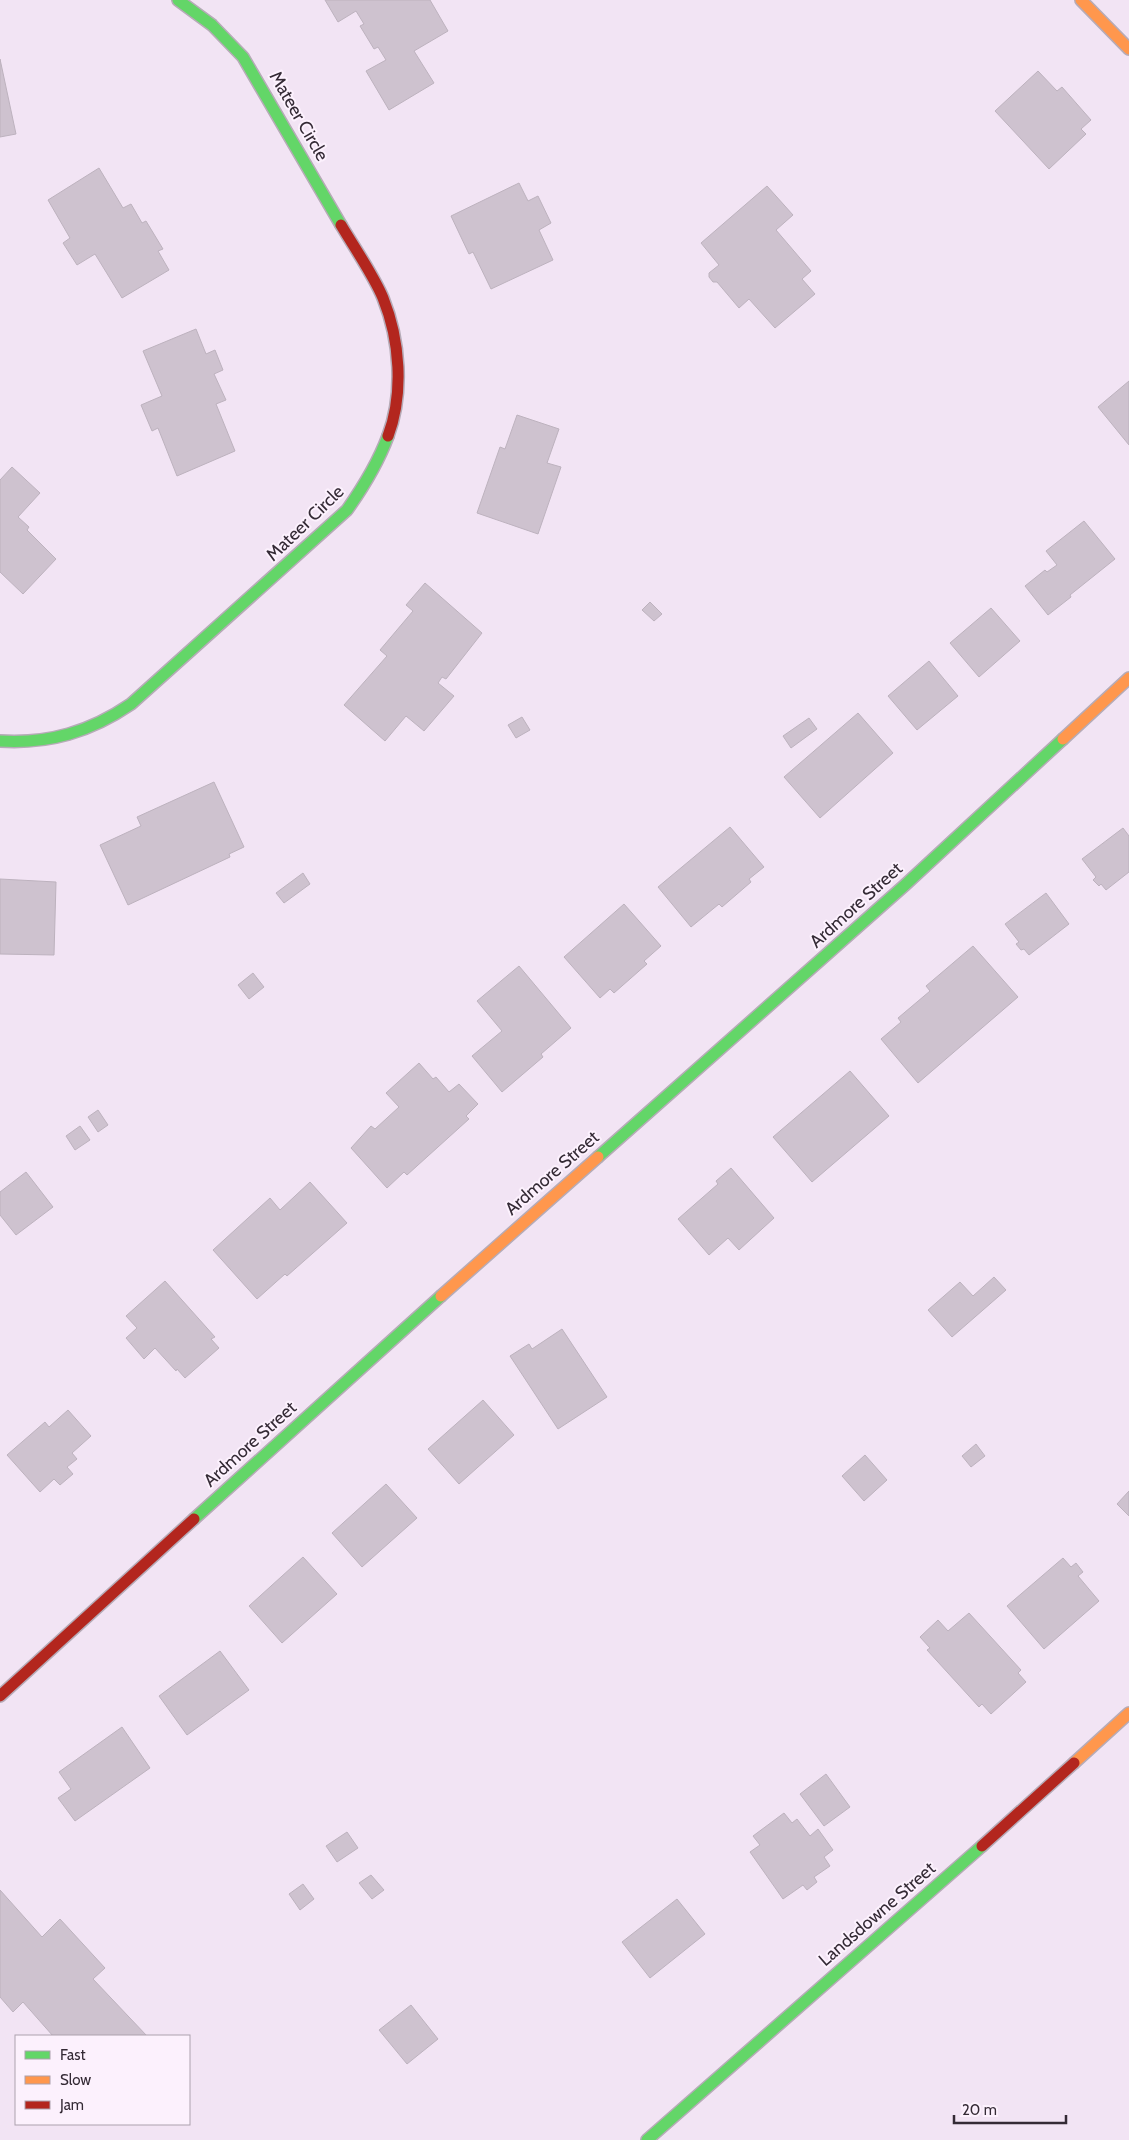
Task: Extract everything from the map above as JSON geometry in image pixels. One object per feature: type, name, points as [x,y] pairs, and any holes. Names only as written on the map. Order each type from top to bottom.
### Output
[{"type":"street","name":"Mateer Circle","points":[[0,741],[42,742],[74,734],[90,729],[131,704],[347,510],[363,490],[384,452],[397,404],[398,354],[391,320],[383,297],[243,57],[212,25],[178,0]]},
{"type":"street","points":[[1081,0],[1129,49]]},
{"type":"street","name":"Ardmore Street","points":[[0,1696],[385,1345],[905,885],[1129,678]]},
{"type":"street","name":"Landsdowne Street","points":[[647,2140],[1012,1820],[1129,1712]]},
{"type":"building","points":[[325,0],[430,0],[448,31],[414,51],[434,83],[389,110],[366,71],[386,60],[378,47],[374,49],[360,26],[364,24],[356,11],[338,22]]},
{"type":"building","points":[[0,59],[16,134],[0,137]]},
{"type":"building","points":[[1038,71],[1057,91],[1062,87],[1091,120],[1081,129],[1086,134],[1049,169],[995,111]]},
{"type":"building","points":[[99,168],[123,208],[131,204],[142,223],[146,221],[163,249],[158,251],[169,270],[122,298],[95,254],[77,265],[63,243],[70,238],[48,200]]},
{"type":"building","points":[[519,183],[528,201],[538,196],[551,223],[539,230],[553,260],[491,289],[473,252],[469,254],[451,216]]},
{"type":"building","points":[[767,186],[793,215],[776,230],[811,271],[802,279],[815,294],[775,328],[749,299],[739,308],[717,282],[713,282],[709,277],[709,273],[719,265],[701,243]]},
{"type":"building","points":[[196,329],[206,354],[215,350],[223,370],[214,374],[226,400],[216,404],[235,451],[177,476],[158,428],[152,431],[141,405],[162,396],[143,351]]},
{"type":"building","points":[[1129,381],[1129,445],[1098,407]]},
{"type":"building","points":[[517,415],[559,429],[547,463],[561,467],[538,534],[477,513],[500,447],[505,449]]},
{"type":"building","points":[[12,467],[40,493],[18,517],[29,527],[27,530],[56,559],[23,594],[0,572],[0,480]]},
{"type":"building","points":[[1084,521],[1115,559],[1048,615],[1025,586],[1045,570],[1047,572],[1057,565],[1046,551]]},
{"type":"building","points":[[425,583],[482,633],[446,679],[442,677],[438,683],[454,696],[424,731],[406,716],[385,741],[344,705],[387,656],[380,650],[413,611],[406,605]]},
{"type":"building","points":[[650,602],[662,614],[654,621],[642,610]]},
{"type":"building","points":[[991,608],[1020,641],[979,677],[950,643]]},
{"type":"building","points":[[929,661],[958,696],[917,730],[888,696]]},
{"type":"building","points":[[858,713],[893,753],[820,818],[784,777]]},
{"type":"building","points":[[522,717],[530,730],[516,738],[508,725]]},
{"type":"building","points":[[809,718],[817,729],[791,748],[783,736]]},
{"type":"building","points":[[214,782],[244,847],[229,854],[230,857],[128,905],[100,845],[141,826],[137,817]]},
{"type":"building","points":[[730,827],[764,867],[749,879],[751,882],[722,907],[719,904],[691,927],[658,887]]},
{"type":"building","points":[[1123,828],[1129,836],[1129,872],[1106,890],[1101,884],[1099,886],[1093,880],[1096,877],[1082,859]]},
{"type":"building","points":[[303,873],[310,884],[284,903],[276,893]]},
{"type":"building","points":[[0,879],[56,882],[54,955],[0,954]]},
{"type":"building","points":[[1046,893],[1069,924],[1029,955],[1016,944],[1019,942],[1005,924]]},
{"type":"building","points":[[624,904],[661,946],[644,961],[647,964],[614,993],[610,989],[600,998],[564,957]]},
{"type":"building","points":[[973,946],[1018,997],[918,1083],[881,1039],[901,1022],[898,1018],[930,991],[926,986]]},
{"type":"building","points":[[519,966],[571,1028],[541,1054],[543,1057],[502,1092],[472,1056],[502,1031],[477,1001]]},
{"type":"building","points":[[253,973],[264,987],[249,999],[238,985]]},
{"type":"building","points":[[419,1063],[433,1079],[436,1077],[449,1092],[459,1084],[478,1104],[466,1116],[469,1119],[407,1175],[404,1172],[387,1188],[351,1148],[371,1126],[375,1129],[399,1107],[386,1093]]},
{"type":"building","points":[[850,1071],[889,1116],[812,1182],[773,1137]]},
{"type":"building","points":[[98,1110],[108,1125],[98,1132],[88,1117]]},
{"type":"building","points":[[80,1126],[90,1140],[75,1150],[66,1136]]},
{"type":"building","points":[[731,1168],[774,1218],[739,1250],[728,1238],[709,1255],[678,1219],[718,1184],[716,1181]]},
{"type":"building","points":[[26,1172],[53,1207],[16,1235],[0,1215],[0,1192]]},
{"type":"building","points":[[310,1182],[347,1223],[287,1276],[285,1274],[257,1299],[213,1250],[270,1198],[280,1210]]},
{"type":"building","points":[[994,1277],[1006,1290],[952,1337],[928,1310],[960,1282],[973,1296]]},
{"type":"building","points":[[165,1281],[215,1337],[211,1339],[219,1348],[185,1378],[155,1348],[144,1359],[126,1338],[137,1328],[126,1316]]},
{"type":"building","points":[[562,1329],[607,1397],[558,1429],[510,1356],[529,1344],[532,1349]]},
{"type":"building","points":[[483,1400],[514,1435],[459,1484],[428,1449]]},
{"type":"building","points":[[68,1410],[91,1436],[72,1453],[77,1459],[67,1467],[73,1474],[60,1485],[54,1479],[40,1492],[7,1455],[45,1422],[49,1427]]},
{"type":"building","points":[[976,1444],[985,1456],[971,1467],[962,1456]]},
{"type":"building","points":[[865,1455],[887,1480],[864,1501],[842,1476]]},
{"type":"building","points":[[386,1484],[417,1518],[362,1567],[332,1533]]},
{"type":"building","points":[[1129,1491],[1129,1516],[1117,1504]]},
{"type":"building","points":[[303,1557],[337,1594],[282,1643],[249,1606]]},
{"type":"building","points":[[1063,1558],[1071,1567],[1076,1563],[1083,1572],[1078,1576],[1099,1601],[1044,1649],[1007,1606]]},
{"type":"building","points":[[969,1613],[1021,1670],[1018,1673],[1026,1682],[991,1714],[982,1704],[979,1707],[927,1650],[930,1648],[920,1637],[938,1620],[948,1631]]},
{"type":"building","points":[[220,1651],[249,1690],[187,1735],[159,1696]]},
{"type":"building","points":[[122,1727],[150,1768],[75,1821],[58,1798],[71,1789],[59,1772]]},
{"type":"building","points":[[826,1774],[850,1807],[824,1826],[800,1794]]},
{"type":"building","points":[[784,1813],[792,1823],[797,1819],[810,1836],[818,1829],[833,1850],[824,1857],[830,1866],[814,1877],[817,1882],[807,1890],[803,1885],[783,1899],[750,1852],[760,1845],[753,1836]]},
{"type":"building","points":[[347,1832],[358,1848],[337,1862],[326,1846]]},
{"type":"building","points":[[371,1875],[384,1890],[372,1899],[359,1883]]},
{"type":"building","points":[[303,1884],[314,1899],[300,1910],[289,1894]]},
{"type":"building","points":[[0,1890],[42,1937],[60,1919],[105,1968],[93,1979],[146,2035],[52,2035],[23,2002],[13,2012],[0,1997]]},
{"type":"building","points":[[677,1899],[705,1934],[650,1978],[622,1942]]},
{"type":"building","points":[[411,2005],[438,2039],[407,2064],[379,2030]]},
{"type":"traffic: fast","points":[[178,0],[212,25],[243,57],[341,225]]},
{"type":"traffic: fast","points":[[0,741],[35,740],[68,734],[100,722],[131,704],[347,510],[380,456],[388,436]]},
{"type":"traffic: fast","points":[[598,1157],[905,885],[1063,739]]},
{"type":"traffic: fast","points":[[194,1519],[441,1296]]},
{"type":"traffic: fast","points":[[647,2140],[982,1846]]},
{"type":"traffic: slow","points":[[1081,0],[1129,49]]},
{"type":"traffic: slow","points":[[1063,739],[1129,678]]},
{"type":"traffic: slow","points":[[441,1296],[598,1157]]},
{"type":"traffic: slow","points":[[1074,1763],[1129,1713]]},
{"type":"traffic: jam","points":[[341,225],[379,289],[389,314],[393,331],[398,367],[398,385],[393,419],[388,436]]},
{"type":"traffic: jam","points":[[0,1696],[194,1519]]},
{"type":"traffic: jam","points":[[982,1846],[1074,1763]]}]
